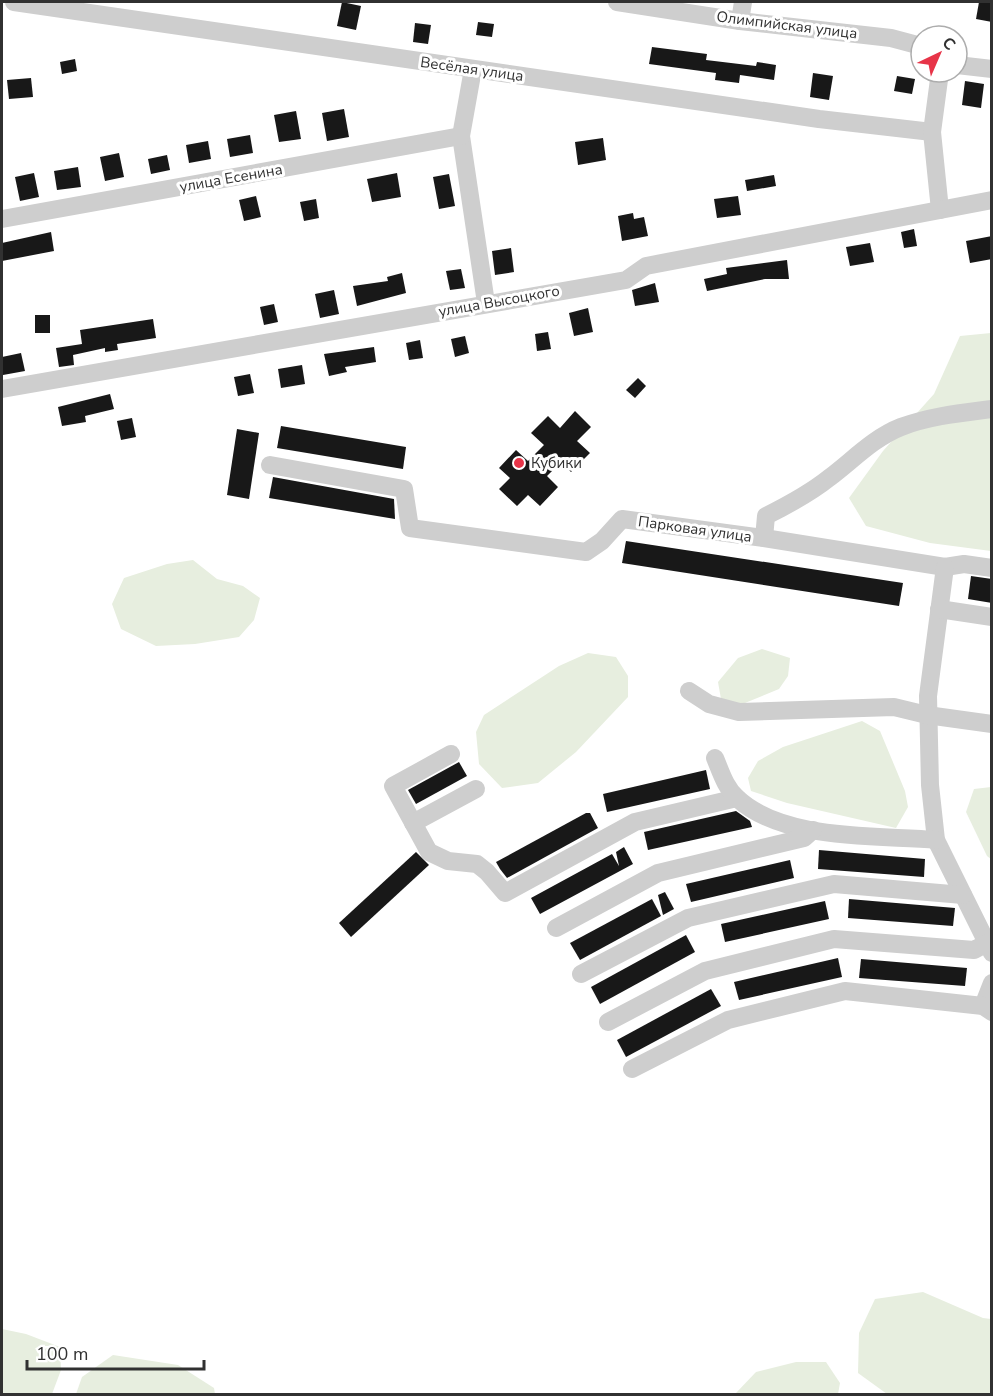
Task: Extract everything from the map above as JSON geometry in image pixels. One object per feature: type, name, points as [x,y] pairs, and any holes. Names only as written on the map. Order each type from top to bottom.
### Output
[{"type":"street","name":"Весёлая улица","points":[[14,2],[819,119],[932,132]]},
{"type":"street","name":"Олимпийская улица","points":[[618,2],[740,21],[891,38],[909,43]]},
{"type":"street","points":[[740,21],[743,2]]},
{"type":"street","points":[[969,66],[992,69]]},
{"type":"street","points":[[473,69],[461,136],[486,303]]},
{"type":"street","points":[[938,84],[932,132],[940,210]]},
{"type":"street","name":"улица Есенина","points":[[2,219],[461,136]]},
{"type":"street","name":"улица Высоцкого","points":[[2,389],[626,280],[646,266],[992,200]]},
{"type":"street","points":[[764,538],[766,516],[797,501],[831,477],[852,456],[900,428],[947,414],[992,409]]},
{"type":"street","name":"Парковая улица","points":[[270,465],[404,489],[410,528],[586,552],[602,541],[622,519],[764,538],[945,567],[964,564],[992,568]]},
{"type":"street","points":[[608,1022],[705,971],[834,939],[974,950],[989,948],[936,840],[930,785],[927,715],[945,567]]},
{"type":"street","points":[[939,609],[992,617]]},
{"type":"street","points":[[688,691],[709,704],[739,712],[894,707],[927,715],[992,724]]},
{"type":"street","points":[[451,754],[393,786],[429,852],[448,861],[477,864],[488,872],[505,893],[635,822],[736,798]]},
{"type":"street","points":[[715,758],[724,782],[736,798],[780,823],[813,830],[936,840]]},
{"type":"street","points":[[413,823],[476,789]]},
{"type":"street","points":[[556,928],[658,873],[804,837],[813,830]]},
{"type":"street","points":[[581,974],[688,918],[834,884],[963,895]]},
{"type":"street","points":[[632,1070],[728,1020],[845,991],[987,1009],[992,983]]},
{"type":"green space","points":[[991,333],[991,551],[930,543],[866,526],[849,498],[883,451],[934,394],[960,336]]},
{"type":"green space","points":[[193,560],[217,579],[243,586],[260,598],[254,620],[239,637],[195,644],[156,646],[121,629],[112,604],[124,578],[167,564]]},
{"type":"green space","points":[[762,649],[790,658],[788,676],[779,689],[740,705],[721,699],[718,682],[738,658]]},
{"type":"green space","points":[[588,653],[616,657],[628,676],[628,697],[576,752],[538,783],[502,788],[479,764],[476,732],[484,715],[559,666]]},
{"type":"green space","points":[[862,721],[880,731],[905,791],[908,807],[896,828],[787,803],[751,791],[748,778],[758,761],[783,747]]},
{"type":"green space","points":[[992,787],[991,859],[987,856],[966,812],[974,789]]},
{"type":"green space","points":[[923,1292],[983,1318],[991,1319],[991,1394],[887,1394],[858,1373],[859,1333],[875,1299]]},
{"type":"green space","points":[[2,1329],[26,1334],[60,1347],[61,1370],[52,1394],[2,1394]]},
{"type":"green space","points":[[113,1355],[178,1365],[214,1388],[215,1394],[76,1394],[82,1377]]},
{"type":"green space","points":[[796,1362],[826,1362],[840,1383],[838,1394],[735,1394],[756,1372]]},
{"type":"building","points":[[342,2],[361,6],[356,30],[337,26]]},
{"type":"building","points":[[979,2],[992,2],[992,22],[976,19]]},
{"type":"building","points":[[478,22],[494,24],[492,37],[476,35]]},
{"type":"building","points":[[415,23],[431,25],[428,44],[413,42]]},
{"type":"building","points":[[652,47],[707,54],[706,60],[756,66],[757,62],[776,65],[774,80],[740,75],[739,83],[715,80],[716,73],[649,64]]},
{"type":"building","points":[[75,59],[77,71],[62,74],[60,62]]},
{"type":"building","points":[[813,73],[833,76],[829,100],[810,97]]},
{"type":"building","points":[[897,76],[909,78],[909,84],[914,84],[912,94],[894,91]]},
{"type":"building","points":[[31,78],[33,97],[9,99],[7,80]]},
{"type":"building","points":[[969,82],[984,84],[981,108],[962,105],[965,84],[969,84]]},
{"type":"building","points":[[344,109],[349,137],[327,141],[322,113]]},
{"type":"building","points":[[296,111],[301,139],[279,142],[274,115]]},
{"type":"building","points":[[250,135],[253,153],[230,157],[227,139]]},
{"type":"building","points":[[603,138],[606,160],[578,165],[575,142]]},
{"type":"building","points":[[208,141],[211,159],[189,163],[186,145]]},
{"type":"building","points":[[119,153],[124,177],[105,181],[100,157]]},
{"type":"building","points":[[167,155],[170,170],[151,174],[148,159]]},
{"type":"building","points":[[78,167],[81,187],[57,190],[54,171]]},
{"type":"building","points":[[34,173],[39,197],[20,201],[15,177]]},
{"type":"building","points":[[397,173],[401,197],[372,202],[367,179]]},
{"type":"building","points":[[449,174],[455,206],[439,209],[433,177]]},
{"type":"building","points":[[774,175],[776,186],[747,191],[745,180]]},
{"type":"building","points":[[256,196],[261,217],[244,221],[239,200]]},
{"type":"building","points":[[738,196],[741,215],[717,218],[714,199]]},
{"type":"building","points":[[316,199],[319,218],[304,221],[300,202]]},
{"type":"building","points":[[633,213],[634,219],[644,217],[648,236],[622,241],[618,216]]},
{"type":"building","points":[[914,229],[917,246],[904,248],[901,232]]},
{"type":"building","points":[[51,232],[54,251],[2,261],[2,243]]},
{"type":"building","points":[[992,236],[992,259],[970,263],[966,241]]},
{"type":"building","points":[[870,243],[874,262],[850,266],[846,247]]},
{"type":"building","points":[[511,248],[514,272],[495,275],[492,251]]},
{"type":"building","points":[[787,260],[789,279],[765,279],[707,291],[704,279],[727,274],[726,268]]},
{"type":"building","points":[[461,269],[465,288],[450,290],[446,271]]},
{"type":"building","points":[[402,273],[406,293],[357,306],[353,286],[388,281],[387,277]]},
{"type":"building","points":[[655,283],[659,302],[635,306],[632,290]]},
{"type":"building","points":[[334,290],[339,314],[320,318],[315,294]]},
{"type":"building","points":[[274,304],[278,322],[264,325],[260,307]]},
{"type":"building","points":[[588,308],[593,332],[574,336],[569,313]]},
{"type":"building","points":[[35,315],[50,315],[50,333],[35,333]]},
{"type":"building","points":[[153,319],[156,338],[117,344],[118,350],[105,352],[105,348],[73,355],[74,365],[59,367],[56,348],[82,344],[80,330]]},
{"type":"building","points":[[548,332],[551,349],[537,351],[535,334]]},
{"type":"building","points":[[465,336],[469,353],[455,357],[451,339]]},
{"type":"building","points":[[420,340],[423,358],[409,360],[406,343]]},
{"type":"building","points":[[374,347],[376,362],[345,367],[347,372],[329,376],[324,354]]},
{"type":"building","points":[[21,353],[25,371],[3,375],[2,357]]},
{"type":"building","points":[[302,365],[305,384],[281,388],[278,369]]},
{"type":"building","points":[[250,374],[254,393],[238,396],[234,377]]},
{"type":"building","points":[[638,378],[646,386],[635,398],[626,390]]},
{"type":"building","points":[[110,394],[114,409],[85,416],[86,422],[62,426],[58,407]]},
{"type":"building","points":[[575,411],[591,427],[577,441],[590,453],[571,472],[561,462],[547,476],[558,487],[540,506],[528,495],[517,506],[499,489],[510,478],[499,468],[516,450],[528,461],[544,445],[531,433],[548,416],[560,428]]},
{"type":"building","points":[[132,418],[136,437],[121,440],[117,421]]},
{"type":"building","points":[[281,426],[406,447],[403,469],[277,448]]},
{"type":"building","points":[[237,429],[259,433],[249,499],[227,495]]},
{"type":"building","points":[[273,477],[394,499],[395,519],[269,498]]},
{"type":"building","points":[[626,541],[903,583],[899,606],[622,563]]},
{"type":"building","points":[[971,576],[992,579],[992,603],[968,599]]},
{"type":"building","points":[[459,762],[467,776],[416,804],[408,790]]},
{"type":"building","points":[[706,770],[710,789],[607,812],[603,794]]},
{"type":"building","points":[[736,811],[750,821],[752,827],[648,850],[644,832]]},
{"type":"building","points":[[586,813],[590,813],[598,828],[507,878],[500,869],[496,862]]},
{"type":"building","points":[[624,847],[633,864],[540,914],[531,898],[612,854],[619,866],[616,852]]},
{"type":"building","points":[[819,850],[925,859],[924,877],[818,869]]},
{"type":"building","points":[[416,852],[429,865],[351,937],[339,923]]},
{"type":"building","points":[[790,860],[794,878],[691,902],[686,884]]},
{"type":"building","points":[[665,892],[674,909],[663,915],[658,895]]},
{"type":"building","points":[[652,899],[661,916],[580,960],[570,943]]},
{"type":"building","points":[[849,899],[955,908],[953,926],[848,918]]},
{"type":"building","points":[[825,901],[829,919],[725,942],[721,924]]},
{"type":"building","points":[[686,935],[695,952],[600,1004],[591,987]]},
{"type":"building","points":[[838,958],[842,977],[739,1000],[734,982]]},
{"type":"building","points":[[861,959],[967,968],[965,986],[859,978]]},
{"type":"building","points":[[711,989],[721,1006],[626,1057],[617,1040]]},
{"type":"place","name":"Кубики","points":[[519,463]]}]
